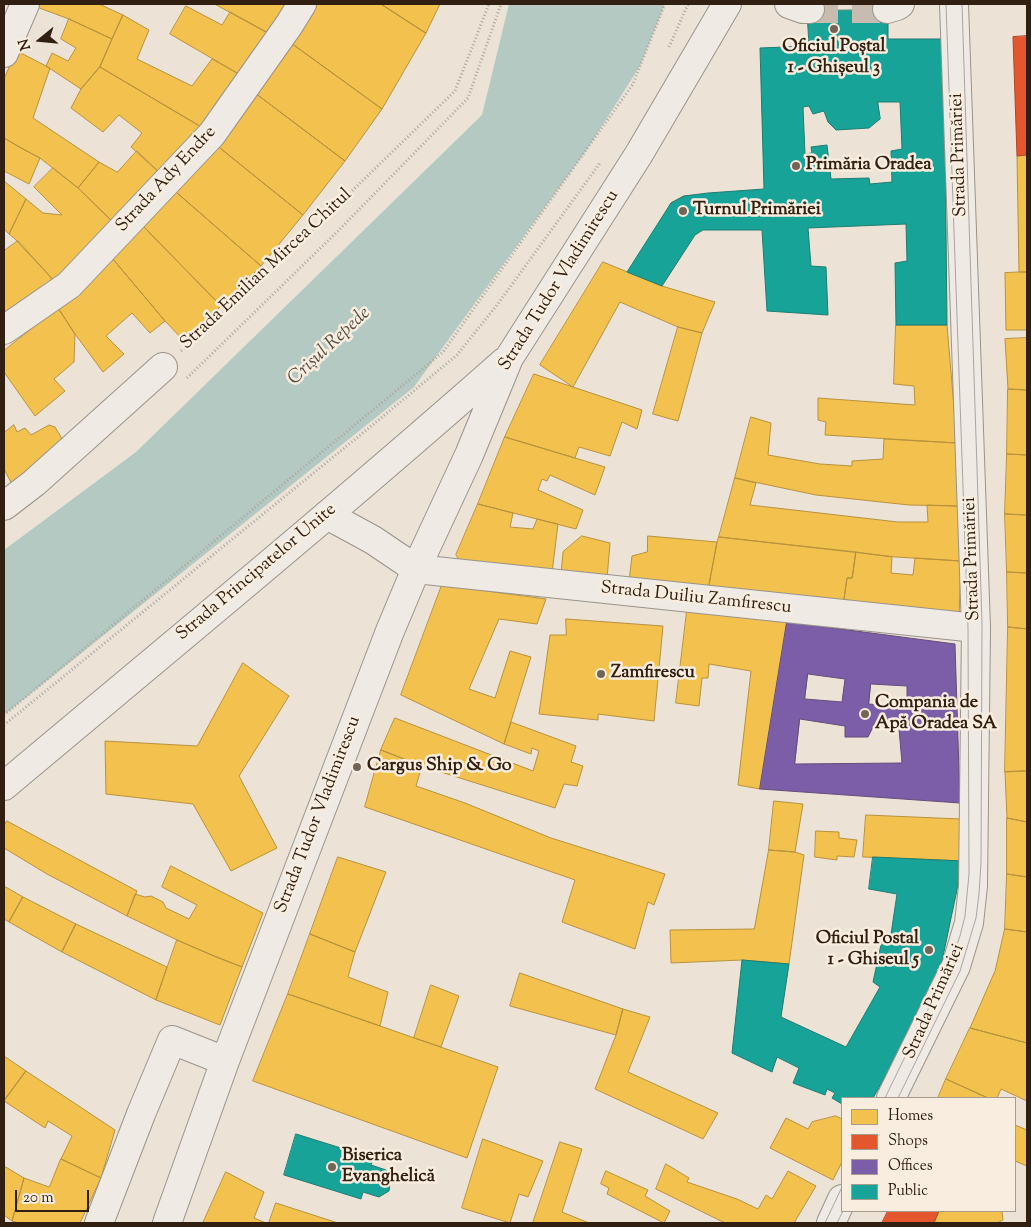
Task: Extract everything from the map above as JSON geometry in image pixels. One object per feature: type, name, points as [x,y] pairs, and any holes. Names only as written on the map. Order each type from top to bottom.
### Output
[{"type":"street","points":[[4,53],[25,4]]},
{"type":"street","name":"Strada Ady Endre","points":[[4,330],[69,285],[212,134],[302,4]]},
{"type":"street","name":"Strada Tudor Vladimirescu","points":[[167,1223],[225,1061],[390,630],[469,455],[509,358],[639,154],[727,4]]},
{"type":"street","name":"Strada Primăriei","points":[[891,1097],[956,966],[969,923],[973,886],[976,628],[954,4]]},
{"type":"street","name":"Strada Principatelor Unite","points":[[4,786],[328,514],[509,358]]},
{"type":"street","points":[[4,506],[173,375]]},
{"type":"street","points":[[328,514],[373,540],[416,570]]},
{"type":"street","name":"Strada Duiliu Zamfirescu","points":[[416,570],[976,628]]},
{"type":"street","points":[[99,1223],[172,1040],[225,1061]]},
{"type":"street","points":[[831,1223],[841,1201]]},
{"type":"path","name":"Strada Emilian Mircea Chitul","points":[[173,375],[287,254],[455,91],[489,4]]},
{"type":"path","points":[[173,375],[331,238],[468,98],[501,4]]},
{"type":"path","points":[[4,715],[443,352],[633,84],[665,4]]},
{"type":"path","points":[[669,48],[688,4]]},
{"type":"path","points":[[4,725],[368,430],[457,355],[497,305],[604,156]]},
{"type":"water","name":"Crișul Repede","points":[[509,4],[665,4],[640,66],[588,148],[414,387],[4,715],[4,550],[136,452],[482,115]]},
{"type":"building: Homes","points":[[35,4],[99,4],[123,15],[112,39],[69,19],[34,6]]},
{"type":"building: Homes","points":[[215,4],[290,4],[272,35]]},
{"type":"building: Homes","points":[[314,4],[381,4],[426,33],[382,109],[291,43]]},
{"type":"building: Homes","points":[[381,4],[440,4],[426,33]]},
{"type":"building: Homes","points":[[186,6],[222,25],[230,12],[272,35],[244,77],[170,34]]},
{"type":"building: Homes","points":[[123,15],[149,30],[137,59],[192,86],[212,59],[244,77],[203,128],[100,67]]},
{"type":"building: Homes","points":[[69,19],[112,39],[100,67],[81,89],[46,66],[52,53],[68,61],[76,48],[61,39]]},
{"type":"building: Homes","points":[[291,43],[382,109],[345,161],[255,93]]},
{"type":"building: Homes","points":[[17,51],[50,68],[33,118],[99,162],[78,188],[40,158],[4,138],[4,79]]},
{"type":"building: Homes","points":[[100,67],[203,128],[163,176],[131,147],[142,133],[119,115],[103,132],[71,108],[81,89]]},
{"type":"building: Homes","points":[[255,93],[345,161],[303,215],[215,144]]},
{"type":"building: Homes","points":[[4,138],[40,158],[29,184],[4,171]]},
{"type":"building: Homes","points":[[215,144],[303,215],[261,266],[176,192]]},
{"type":"building: Homes","points":[[137,151],[163,176],[117,226],[78,188],[99,162],[117,172]]},
{"type":"building: Homes","points":[[1027,155],[1027,272],[1019,272],[1017,156]]},
{"type":"building: Homes","points":[[53,168],[78,188],[116,225],[57,284],[9,234],[26,199],[43,213],[62,215],[34,187]]},
{"type":"building: Homes","points":[[4,181],[26,199],[9,234],[4,229]]},
{"type":"building: Homes","points":[[176,192],[261,266],[221,306],[143,226]]},
{"type":"building: Homes","name":"Turnul Primăriei","points":[[684,196],[689,196],[698,215],[682,225],[676,223],[669,206]]},
{"type":"building: Homes","points":[[143,226],[221,306],[185,342],[112,258]]},
{"type":"building: Homes","points":[[18,241],[57,284],[4,322],[4,251]]},
{"type":"building: Homes","points":[[112,258],[165,321],[150,333],[132,313],[106,336],[124,354],[103,372],[58,308]]},
{"type":"building: Homes","points":[[603,262],[662,286],[715,302],[702,333],[678,327],[620,302],[573,387],[540,365]]},
{"type":"building: Homes","points":[[1027,272],[1027,330],[1006,330],[1005,273]]},
{"type":"building: Homes","points":[[58,308],[75,334],[74,362],[54,379],[65,391],[35,416],[4,372],[4,351]]},
{"type":"building: Homes","points":[[896,325],[947,325],[957,443],[825,435],[826,422],[818,420],[818,398],[915,405],[914,386],[894,384]]},
{"type":"building: Homes","points":[[678,327],[702,333],[678,421],[653,414]]},
{"type":"building: Homes","points":[[1027,338],[1027,390],[1008,389],[1005,339]]},
{"type":"building: Homes","points":[[534,374],[642,410],[637,429],[622,422],[610,456],[579,447],[575,458],[505,437]]},
{"type":"building: Homes","points":[[1008,389],[1027,390],[1027,455],[1007,454]]},
{"type":"building: Homes","points":[[751,417],[771,423],[768,455],[820,464],[852,466],[852,461],[883,459],[884,439],[957,443],[958,506],[909,505],[816,495],[735,478]]},
{"type":"building: Homes","points":[[14,425],[17,432],[25,428],[31,435],[49,425],[55,427],[68,449],[14,488],[4,469],[4,433]]},
{"type":"building: Homes","points":[[505,437],[605,467],[595,495],[550,475],[547,481],[542,479],[538,490],[583,510],[576,529],[478,504]]},
{"type":"building: Homes","points":[[1007,454],[1027,455],[1027,515],[1005,514]]},
{"type":"building: Homes","points":[[735,478],[756,483],[750,505],[898,522],[928,522],[927,505],[958,506],[961,561],[896,557],[719,537]]},
{"type":"building: Homes","points":[[478,504],[513,513],[510,527],[533,529],[537,519],[558,524],[552,573],[462,565],[456,555]]},
{"type":"building: Homes","points":[[1005,514],[1027,515],[1027,573],[1007,572]]},
{"type":"building: Homes","points":[[582,536],[610,543],[607,579],[561,574],[563,552]]},
{"type":"building: Homes","points":[[648,536],[717,542],[708,590],[629,581],[632,556],[647,552]]},
{"type":"building: Homes","points":[[719,537],[856,552],[852,578],[847,578],[843,606],[708,590]]},
{"type":"building: Homes","points":[[856,552],[892,557],[891,573],[913,575],[915,558],[961,561],[959,617],[843,606],[847,578],[852,578]]},
{"type":"building: Homes","points":[[1007,572],[1027,573],[1027,629],[1008,627]]},
{"type":"building: Homes","points":[[442,585],[546,599],[537,624],[499,619],[469,689],[495,698],[510,651],[531,657],[504,744],[401,695]]},
{"type":"building: Homes","points":[[687,611],[787,622],[760,789],[738,785],[751,671],[709,664],[708,678],[702,678],[699,706],[676,703]]},
{"type":"building: Homes","name":"Zamfirescu","points":[[566,619],[663,626],[654,721],[598,714],[598,720],[539,714],[550,635],[566,635]]},
{"type":"building: Homes","points":[[1008,627],[1027,629],[1027,771],[1005,772]]},
{"type":"building: Homes","points":[[243,663],[289,696],[239,776],[277,848],[231,871],[193,804],[106,794],[105,741],[197,746]]},
{"type":"building: Homes","points":[[395,718],[533,771],[539,751],[532,748],[531,754],[504,744],[511,722],[576,746],[571,762],[583,766],[577,786],[564,784],[555,808],[422,766],[381,750]]},
{"type":"building: Homes","points":[[381,750],[422,766],[416,786],[465,803],[551,838],[665,874],[654,905],[648,902],[635,949],[562,922],[575,880],[365,807]]},
{"type":"building: Homes","points":[[1027,771],[1027,822],[1007,818],[1005,772]]},
{"type":"building: Homes","points":[[774,801],[803,804],[795,852],[769,850]]},
{"type":"building: Homes","points":[[866,815],[961,819],[963,861],[863,857]]},
{"type":"building: Homes","points":[[1007,818],[1027,822],[1027,877],[1007,874]]},
{"type":"building: Homes","points":[[7,821],[137,891],[127,916],[47,874],[4,848],[4,826]]},
{"type":"building: Homes","points":[[816,831],[839,832],[839,838],[857,840],[854,857],[837,856],[837,860],[815,857]]},
{"type":"building: Homes","points":[[769,850],[795,852],[804,855],[789,964],[742,960],[671,963],[670,930],[754,929]]},
{"type":"building: Homes","points":[[338,857],[386,872],[355,952],[310,934]]},
{"type":"building: Homes","points":[[171,866],[263,913],[242,967],[177,940],[127,916],[135,894],[145,897],[151,896],[163,902],[166,908],[189,919],[197,905],[162,887]]},
{"type":"building: Homes","points":[[1007,874],[1027,877],[1027,932],[1005,929]]},
{"type":"building: Homes","points":[[4,886],[23,897],[9,922],[4,919]]},
{"type":"building: Homes","points":[[23,897],[76,924],[62,952],[9,922]]},
{"type":"building: Homes","points":[[76,924],[167,967],[156,1000],[62,952]]},
{"type":"building: Homes","points":[[1005,929],[1027,932],[1027,1043],[970,1028],[995,971]]},
{"type":"building: Homes","points":[[310,934],[355,952],[348,977],[388,992],[380,1026],[288,994]]},
{"type":"building: Homes","points":[[177,940],[242,967],[220,1025],[156,1000]]},
{"type":"building: Homes","points":[[520,973],[623,1009],[616,1035],[510,1006]]},
{"type":"building: Homes","points":[[431,985],[459,996],[441,1047],[414,1038]]},
{"type":"building: Homes","points":[[288,994],[498,1067],[467,1158],[253,1081]]},
{"type":"building: Homes","points":[[623,1009],[650,1017],[628,1072],[718,1113],[703,1139],[595,1089],[616,1035]]},
{"type":"building: Homes","points":[[970,1028],[1027,1043],[1027,1101],[1001,1089],[997,1097],[986,1097],[946,1079]]},
{"type":"building: Homes","points":[[4,1056],[26,1071],[4,1101]]},
{"type":"building: Homes","points":[[26,1071],[115,1130],[101,1178],[61,1159],[72,1136],[48,1121],[45,1128],[4,1101]]},
{"type":"building: Homes","points":[[946,1079],[986,1097],[938,1097]]},
{"type":"building: Homes","points":[[836,1116],[841,1118],[841,1164],[833,1180],[770,1148],[786,1118],[808,1129],[812,1122]]},
{"type":"building: Homes","points":[[1016,1125],[1027,1130],[1027,1166],[1016,1161]]},
{"type":"building: Homes","points":[[483,1139],[543,1161],[528,1197],[519,1194],[510,1223],[462,1208]]},
{"type":"building: Homes","points":[[560,1142],[582,1149],[562,1212],[589,1223],[533,1223]]},
{"type":"building: Homes","points":[[61,1159],[101,1178],[80,1223],[19,1223],[12,1221],[24,1178],[49,1187]]},
{"type":"building: Homes","points":[[666,1164],[689,1178],[687,1182],[737,1199],[758,1209],[766,1195],[772,1199],[788,1171],[816,1186],[794,1223],[725,1223],[656,1189]]},
{"type":"building: Homes","points":[[4,1166],[24,1178],[12,1221],[4,1215]]},
{"type":"building: Homes","points":[[606,1171],[648,1190],[645,1196],[670,1211],[664,1223],[607,1194],[609,1188],[601,1184]]},
{"type":"building: Homes","points":[[226,1172],[264,1192],[254,1218],[266,1223],[203,1223]]},
{"type":"building: Homes","points":[[276,1203],[338,1223],[269,1223]]},
{"type":"building: Homes","points":[[939,1212],[1002,1212],[1003,1220],[997,1223],[934,1223]]},
{"type":"building: Shops","points":[[1027,36],[1027,155],[1017,156],[1013,37]]},
{"type":"building: Shops","points":[[888,1212],[939,1212],[934,1223],[882,1223]]},
{"type":"building: Offices","name":"Compania de Apă Oradea SA","points":[[787,622],[955,644],[960,803],[760,789]],"holes":[[[808,674],[845,679],[842,702],[805,699]],[[871,684],[907,686],[907,708],[869,704]],[[800,719],[845,726],[845,737],[868,737],[873,727],[899,729],[902,763],[795,764]]]},
{"type":"building: Public","name":"Primăria Oradea","points":[[888,10],[888,39],[944,39],[947,325],[896,325],[895,263],[907,261],[906,224],[808,228],[811,266],[826,267],[828,315],[767,311],[762,230],[703,230],[695,235],[662,286],[627,272],[671,203],[684,196],[764,189],[760,48],[809,46],[807,11]],"holes":[[[878,102],[900,102],[902,149],[891,151],[892,182],[870,184],[869,178],[831,179],[827,145],[811,147],[812,153],[805,154],[803,107],[809,106],[813,114],[824,111],[828,122],[836,130],[869,128],[880,119]]]},
{"type":"building: Public","points":[[873,857],[963,861],[937,985],[874,1097],[841,1097],[841,1103],[832,1098],[835,1093],[827,1089],[825,1095],[793,1083],[799,1068],[777,1057],[772,1072],[732,1053],[742,960],[789,964],[781,1017],[846,1047],[880,987],[873,982],[882,940],[890,941],[897,894],[869,889]]},
{"type":"building: Public","name":"Biserica Evanghelică","points":[[296,1134],[373,1158],[371,1165],[386,1170],[391,1176],[389,1191],[379,1197],[363,1192],[361,1199],[284,1175]]},
{"type":"tunnel","points":[[810,9],[887,9]]},
{"type":"tram line","points":[[885,1097],[949,966],[965,916],[969,874],[968,628],[946,4]]},
{"type":"tram line","points":[[898,1097],[960,971],[976,918],[981,863],[982,623],[962,4]]},
{"type":"tram line","points":[[825,1223],[841,1189]]},
{"type":"tram line","points":[[837,1223],[842,1212]]},
{"type":"place","name":"Oficiul Poștal 1 - Ghișeul 3","points":[[834,29]]},
{"type":"place","name":"Primăria Oradea","points":[[796,166]]},
{"type":"place","name":"Turnul Primăriei","points":[[683,211]]},
{"type":"place","name":"Zamfirescu","points":[[601,674]]},
{"type":"place","name":"Compania de Apă Oradea SA","points":[[865,714]]},
{"type":"place","name":"Cargus Ship & Go","points":[[357,767]]},
{"type":"place","name":"Oficiul Postal 1 - Ghiseul 5","points":[[929,950]]},
{"type":"place","name":"Biserica Evanghelică","points":[[332,1167]]}]
